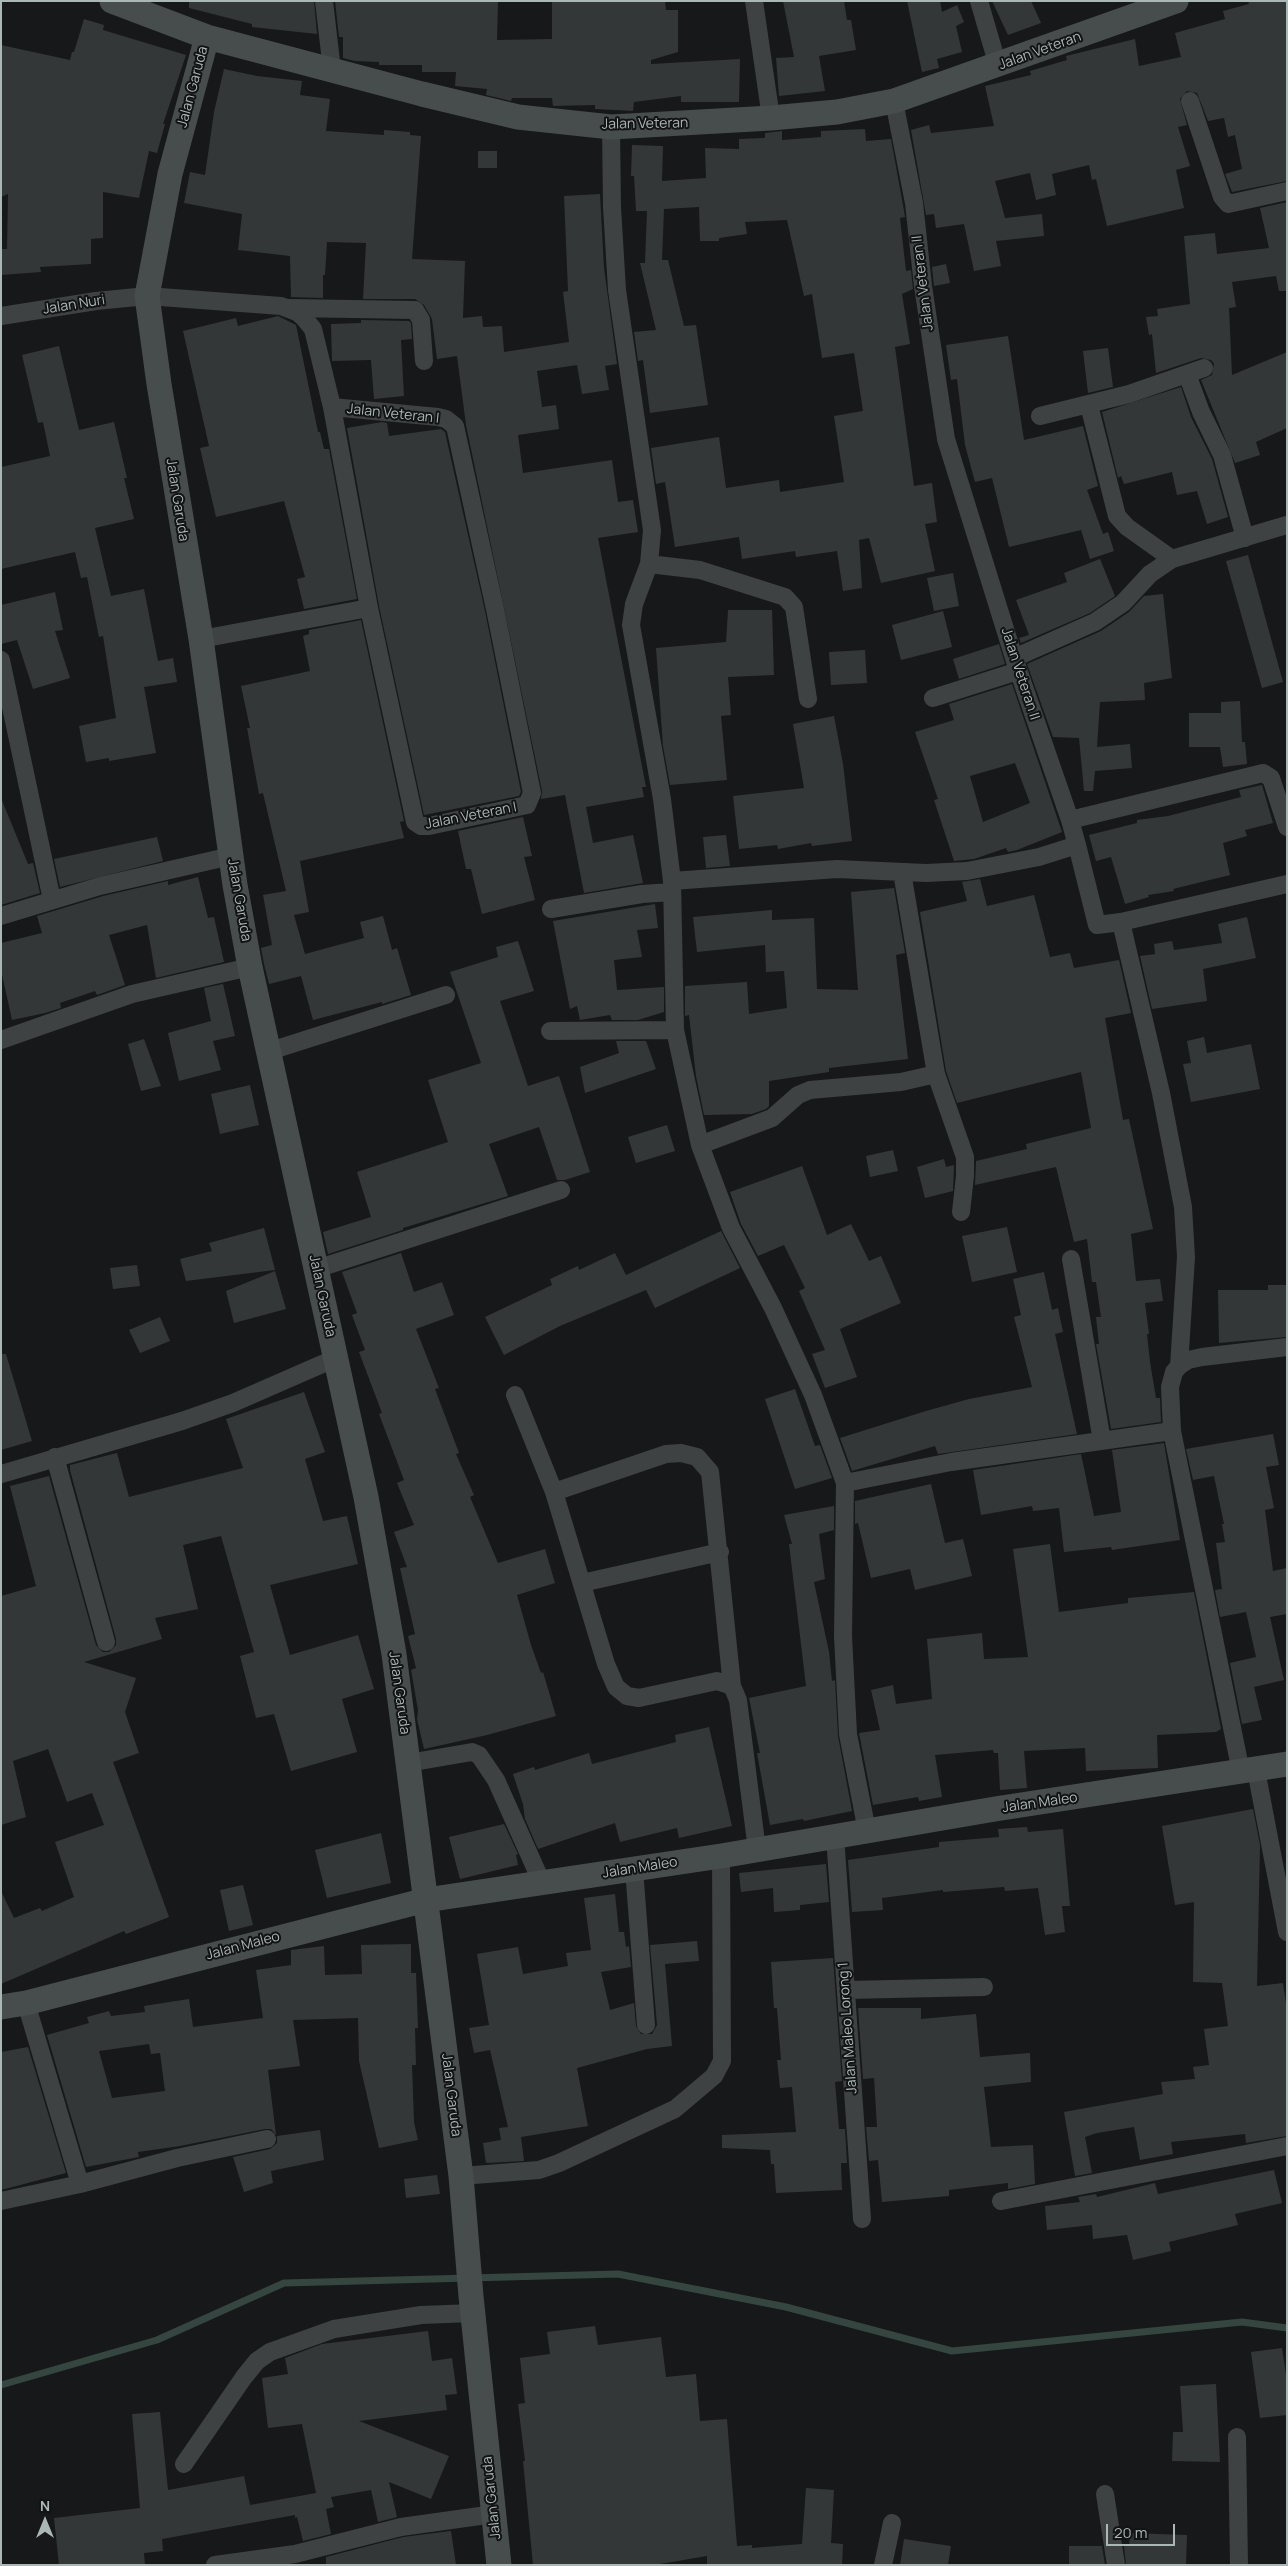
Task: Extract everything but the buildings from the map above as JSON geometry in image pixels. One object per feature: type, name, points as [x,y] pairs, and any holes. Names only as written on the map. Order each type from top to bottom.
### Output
[{"type":"street","name":"Jalan Veteran","points":[[112,1],[207,37],[518,117],[611,127],[771,118],[837,112],[894,101],[998,66],[1148,6],[1176,1]]},
{"type":"street","points":[[324,1],[332,70]]},
{"type":"street","points":[[754,1],[771,118]]},
{"type":"street","points":[[979,1],[998,66]]},
{"type":"street","name":"Jalan Garuda","points":[[207,37],[170,174],[147,296],[159,384],[201,639],[231,856],[250,967],[270,1051],[366,1497],[394,1654],[461,2176],[472,2305],[499,2565]]},
{"type":"street","name":"Jalan Veteran II","points":[[894,101],[914,203],[923,286],[946,438],[1016,665],[1070,820],[1097,925],[1121,922]]},
{"type":"street","points":[[1190,101],[1222,198],[1228,204],[1287,191]]},
{"type":"street","points":[[611,127],[612,207],[617,290],[652,530],[649,564],[634,604],[631,625],[662,799],[672,886],[675,1030],[700,1145],[731,1228],[773,1308],[813,1395],[845,1483],[843,1636],[848,1734],[866,1831]]},
{"type":"street","points":[[147,296],[289,308],[414,310],[421,320],[424,361]]},
{"type":"street","name":"Jalan Nuri","points":[[1,316],[96,301],[147,296]]},
{"type":"street","name":"Jalan Veteran I","points":[[289,308],[304,318],[313,329],[332,407],[369,608],[415,822],[421,826],[429,826],[527,805],[532,793],[455,426],[446,419],[438,417],[332,407]]},
{"type":"street","points":[[1040,416],[1089,405],[1204,368]]},
{"type":"street","points":[[1187,374],[1200,412],[1222,456],[1245,538]]},
{"type":"street","points":[[1089,405],[1117,516],[1127,527],[1172,559]]},
{"type":"street","points":[[933,698],[1016,665],[1095,622],[1123,603],[1150,574],[1172,559],[1287,525]]},
{"type":"street","points":[[649,564],[700,570],[785,597],[794,606],[808,699]]},
{"type":"street","points":[[201,639],[369,608]]},
{"type":"street","points":[[1,660],[52,900]]},
{"type":"street","points":[[1070,820],[1264,773],[1271,778],[1287,827]]},
{"type":"street","points":[[551,909],[642,894],[672,886],[837,869],[902,872],[967,871],[1039,857],[1076,845]]},
{"type":"street","points":[[1,916],[100,886],[231,856]]},
{"type":"street","points":[[902,872],[936,1074],[965,1157],[966,1176],[960,1212]]},
{"type":"street","points":[[1179,1366],[1185,1283],[1183,1207],[1161,1093],[1121,922],[1287,884]]},
{"type":"street","points":[[1,1040],[132,994],[250,967]]},
{"type":"street","points":[[270,1051],[446,995]]},
{"type":"street","points":[[550,1031],[675,1030]]},
{"type":"street","points":[[700,1145],[772,1118],[798,1095],[810,1090],[901,1082],[936,1074]]},
{"type":"street","points":[[316,1269],[561,1190]]},
{"type":"street","points":[[1071,1258],[1102,1441]]},
{"type":"street","points":[[1287,1348],[1188,1360],[1174,1372],[1170,1387],[1172,1431],[1248,1771],[1287,1932]]},
{"type":"street","points":[[1,1474],[182,1421],[233,1403],[336,1358]]},
{"type":"street","points":[[515,1395],[554,1492],[606,1664],[616,1687],[627,1696],[639,1698],[718,1681],[732,1686]]},
{"type":"street","points":[[845,1483],[951,1462],[1172,1431]]},
{"type":"street","points":[[554,1492],[666,1454],[681,1453],[697,1457],[710,1472],[720,1552],[732,1686],[738,1700],[756,1850]]},
{"type":"street","points":[[55,1457],[106,1642]]},
{"type":"street","points":[[582,1583],[720,1552]]},
{"type":"street","points":[[408,1762],[472,1752],[479,1755],[496,1780],[542,1883]]},
{"type":"street","name":"Jalan Maleo","points":[[1,2007],[26,2003],[426,1900],[721,1856],[1287,1764]]},
{"type":"street","name":"Jalan Maleo Lorong 1","points":[[835,1836],[862,2219]]},
{"type":"street","points":[[461,2176],[539,2170],[559,2163],[675,2110],[714,2076],[722,2061],[721,1856]]},
{"type":"street","points":[[634,1869],[646,2026]]},
{"type":"street","points":[[846,1990],[984,1987]]},
{"type":"street","points":[[26,2003],[80,2184]]},
{"type":"street","points":[[1,2201],[80,2184],[177,2158],[267,2139]]},
{"type":"street","points":[[1002,2201],[1287,2146]]},
{"type":"street","points":[[184,2464],[244,2377],[257,2361],[270,2352],[334,2329],[421,2316],[472,2305]]},
{"type":"street","points":[[1237,2437],[1239,2565]]},
{"type":"street","points":[[1105,2494],[1112,2523],[1116,2565]]},
{"type":"street","points":[[215,2565],[296,2554],[400,2527],[494,2514]]},
{"type":"street","points":[[882,2565],[892,2523]]},
{"type":"waterway","points":[[1,2385],[157,2340],[284,2283],[618,2274],[786,2307],[952,2351],[1242,2322],[1287,2328]]}]
